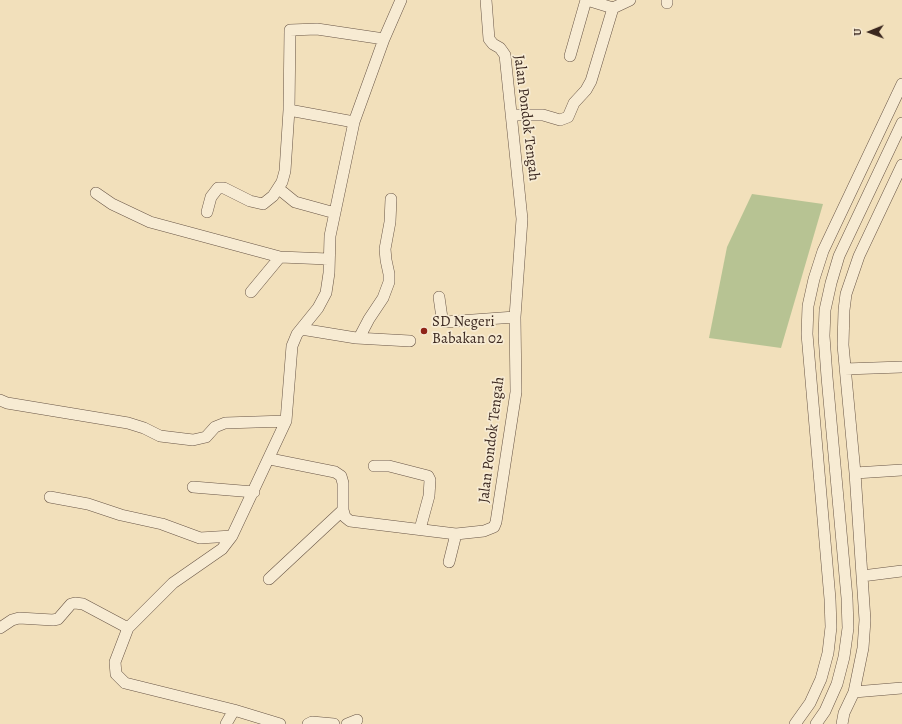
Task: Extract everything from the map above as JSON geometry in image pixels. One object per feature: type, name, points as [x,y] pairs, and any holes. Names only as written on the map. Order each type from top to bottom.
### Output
[{"type":"street","points":[[280,724],[234,710],[131,686],[120,680],[116,674],[116,662],[128,628],[173,583],[222,549],[232,536],[270,459],[286,421],[291,377],[290,353],[294,339],[300,329],[323,301],[328,283],[330,236],[354,122],[384,39],[401,0]]},
{"type":"street","name":"Jalan Pondok Tengah","points":[[343,510],[345,517],[350,521],[456,534],[490,530],[496,522],[516,392],[515,317],[522,219],[505,56],[500,48],[493,44],[489,39],[486,0]]},
{"type":"street","points":[[570,56],[586,0],[613,8],[630,0]]},
{"type":"street","points":[[511,115],[543,115],[560,120],[568,117],[574,103],[586,90],[591,81],[613,8]]},
{"type":"street","points":[[207,212],[211,197],[218,188],[224,188],[250,201],[263,204],[267,203],[279,188],[285,171],[289,110],[290,30],[317,29],[384,39]]},
{"type":"street","points":[[795,724],[810,703],[821,679],[828,653],[831,627],[830,600],[807,334],[808,306],[814,278],[823,251],[902,84]]},
{"type":"street","points":[[289,110],[354,122]]},
{"type":"street","points":[[816,724],[825,711],[837,684],[844,657],[848,628],[847,598],[824,336],[826,310],[831,283],[839,256],[902,123]]},
{"type":"street","points":[[842,724],[844,713],[854,692],[864,634],[862,576],[855,473],[842,327],[846,294],[859,256],[902,165]]},
{"type":"street","points":[[279,188],[295,202],[335,213]]},
{"type":"street","points":[[96,193],[112,204],[150,222],[280,257],[328,259]]},
{"type":"street","points":[[359,338],[369,319],[383,298],[389,282],[390,274],[385,249],[390,222],[391,200]]},
{"type":"street","points":[[251,292],[280,257]]},
{"type":"street","points":[[439,297],[442,318],[445,322],[515,317]]},
{"type":"street","points":[[300,329],[359,338],[410,341]]},
{"type":"street","points":[[845,369],[902,367]]},
{"type":"street","points":[[0,400],[7,403],[128,423],[144,428],[160,436],[193,440],[206,437],[215,428],[225,423],[286,421]]},
{"type":"street","points":[[269,579],[343,510],[344,483],[341,476],[335,472],[270,459]]},
{"type":"street","points":[[374,466],[389,466],[428,476],[430,480],[430,496],[420,529]]},
{"type":"street","points":[[855,473],[902,470]]},
{"type":"street","points":[[193,487],[254,492]]},
{"type":"street","points":[[50,497],[88,504],[120,515],[162,524],[200,538],[232,536]]},
{"type":"street","points":[[449,562],[456,534]]},
{"type":"street","points":[[862,576],[902,571]]},
{"type":"street","points":[[0,628],[12,620],[20,618],[58,619],[72,604],[75,603],[83,604],[128,628]]},
{"type":"street","points":[[854,692],[902,688]]},
{"type":"street","points":[[226,724],[234,710]]},
{"type":"street","points":[[308,724],[312,722],[334,724]]},
{"type":"green space","points":[[752,194],[823,204],[781,348],[709,338],[727,247]]},
{"type":"place","name":"SD Negeri Babakan 02","points":[[424,331]]}]
